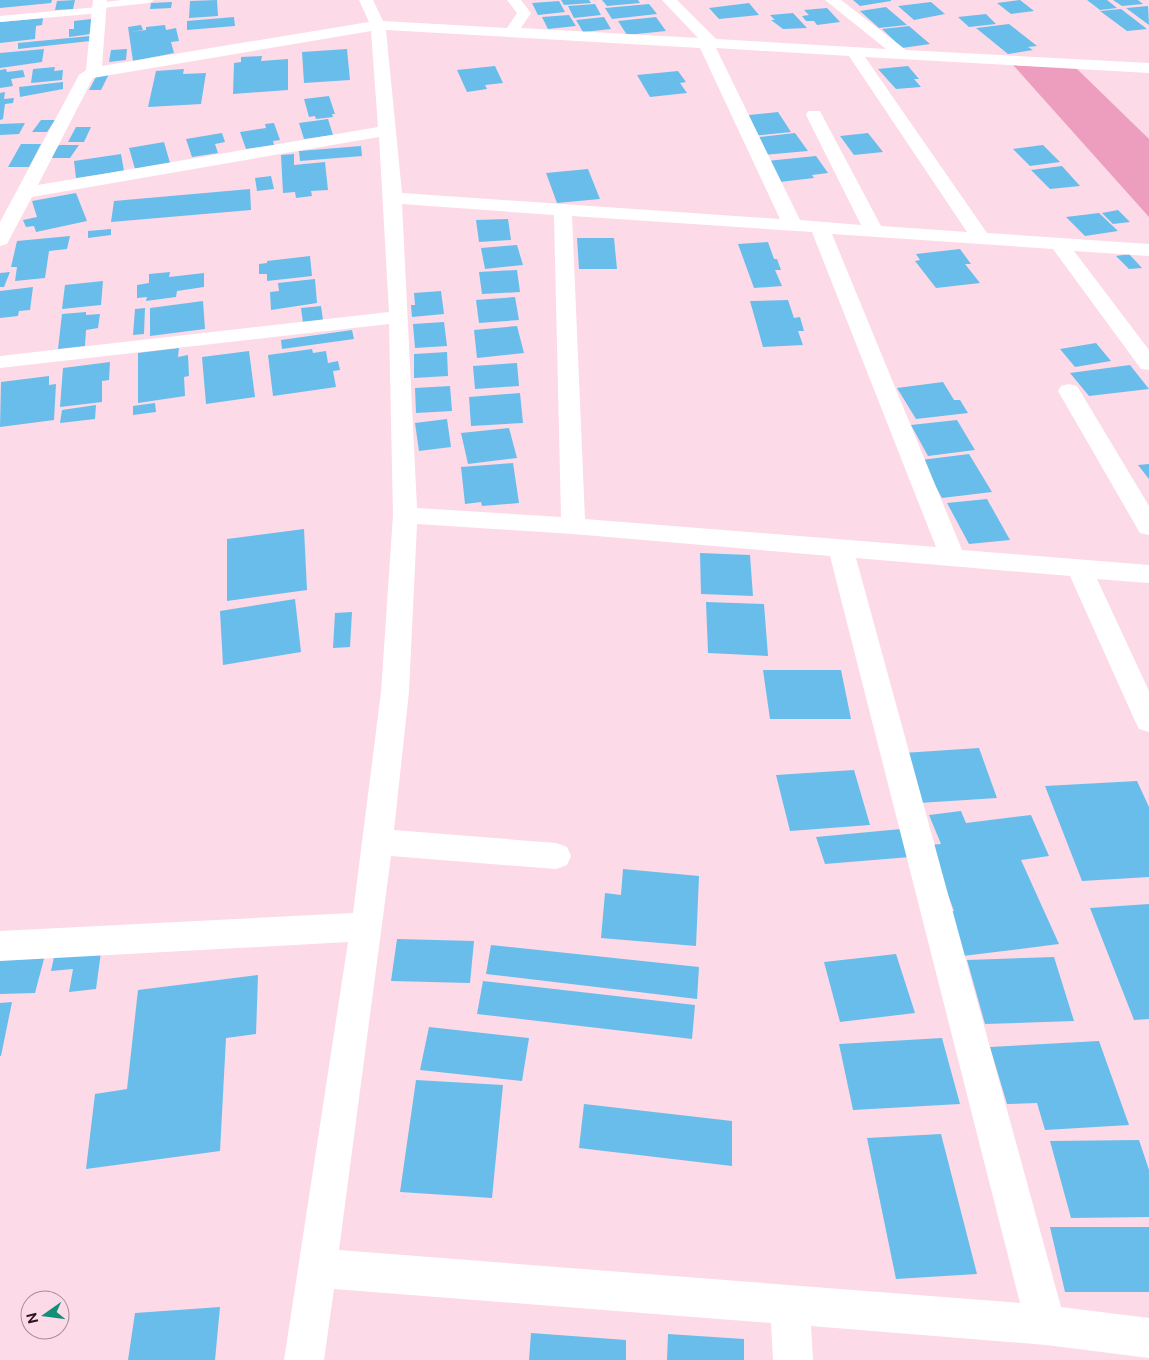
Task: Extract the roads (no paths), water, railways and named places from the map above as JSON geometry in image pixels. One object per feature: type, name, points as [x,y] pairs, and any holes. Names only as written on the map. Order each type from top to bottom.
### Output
[{"type":"street","points":[[304,1360],[366,927],[396,692],[405,515],[393,198],[378,25],[366,0]]},
{"type":"street","points":[[511,33],[524,12],[514,0]]},
{"type":"street","points":[[669,0],[709,44],[793,226]]},
{"type":"street","points":[[832,0],[902,54]]},
{"type":"street","points":[[94,72],[100,5]]},
{"type":"street","points":[[0,240],[87,75],[94,72],[378,25],[1149,68]]},
{"type":"street","points":[[854,52],[981,238]]},
{"type":"street","points":[[814,115],[874,231]]},
{"type":"street","points":[[24,193],[387,131]]},
{"type":"street","points":[[393,198],[1149,250]]},
{"type":"street","points":[[563,211],[573,526]]},
{"type":"street","points":[[820,228],[953,558]]},
{"type":"street","points":[[1058,243],[1149,364]]},
{"type":"street","points":[[0,362],[399,317]]},
{"type":"street","points":[[1069,391],[1149,526]]},
{"type":"street","points":[[405,515],[573,526],[841,550],[1149,574]]},
{"type":"street","points":[[841,550],[1046,1325]]},
{"type":"street","points":[[1079,568],[1149,721]]},
{"type":"street","points":[[377,842],[556,856]]},
{"type":"street","points":[[0,946],[366,927]]},
{"type":"street","points":[[318,1268],[1046,1325],[1149,1338]]},
{"type":"street","points":[[790,1305],[793,1360]]},
{"type":"lane","points":[[0,19],[149,0]]}]
